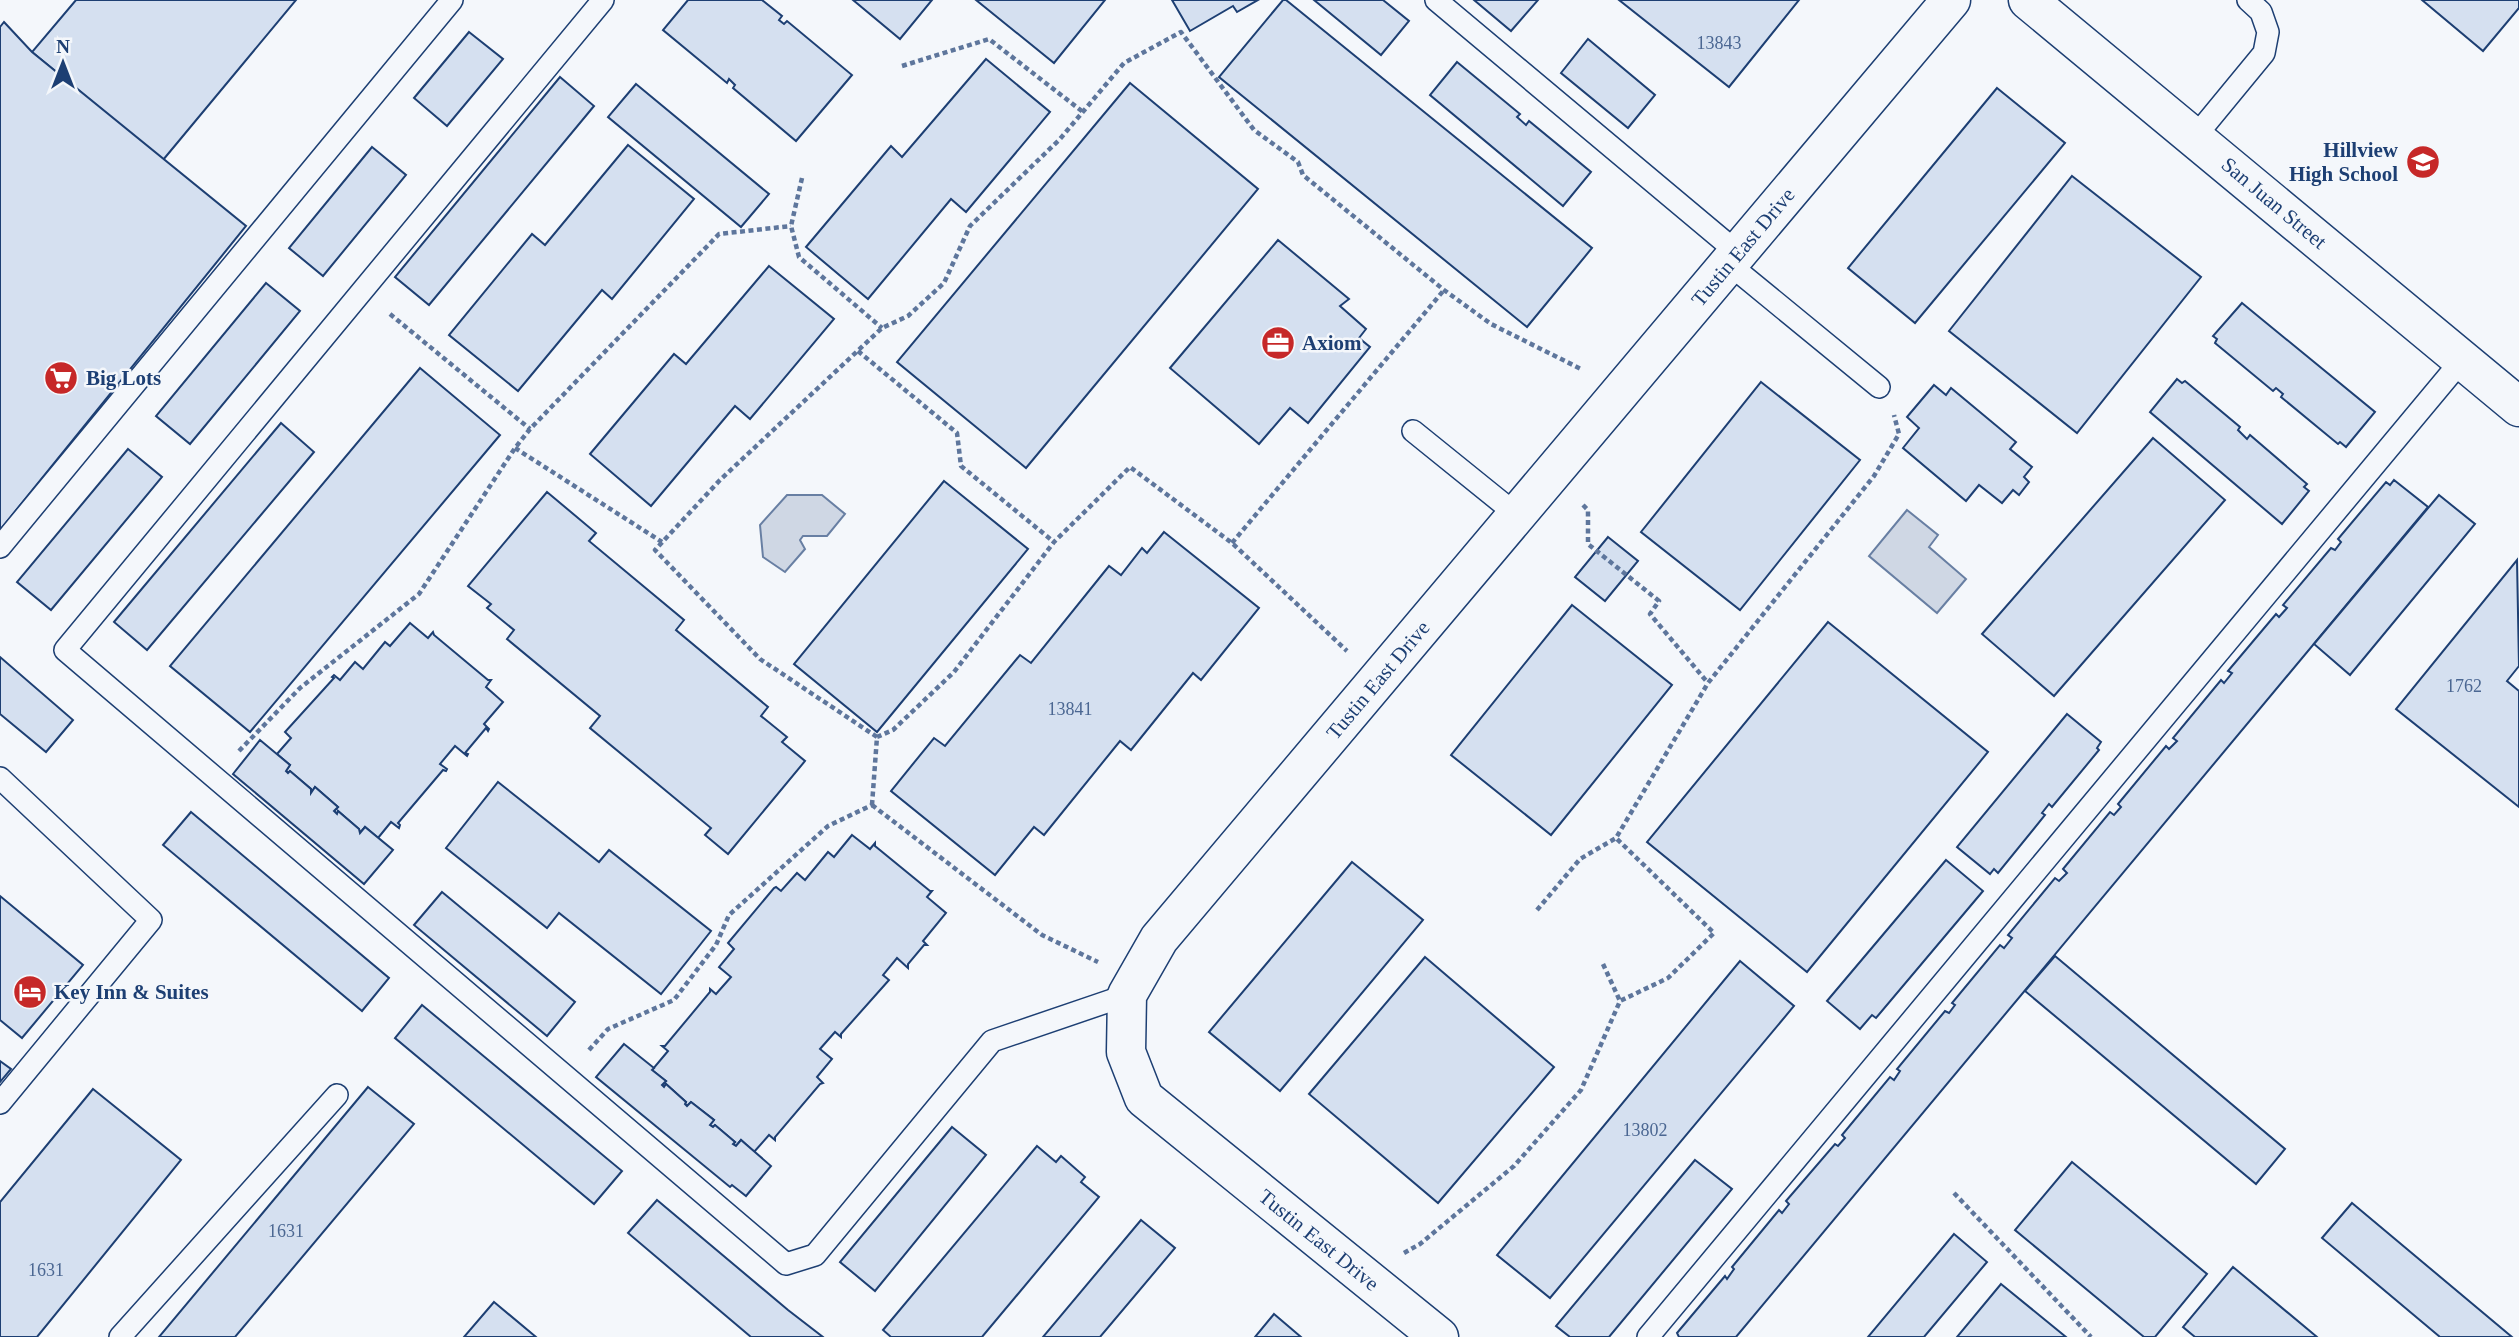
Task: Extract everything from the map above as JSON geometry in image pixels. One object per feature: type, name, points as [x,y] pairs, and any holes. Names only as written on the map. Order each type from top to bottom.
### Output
[{"type":"street","name":"Tustin East Drive","points":[[1439,1337],[1144,1098],[1126,1052],[1131,987],[1159,939],[1951,0]]},
{"type":"street","name":"San Juan Street","points":[[2028,0],[2519,407]]},
{"type":"lane","points":[[0,547],[452,0]]},
{"type":"lane","points":[[603,0],[65,650],[786,1264],[815,1255],[992,1041],[1131,987]]},
{"type":"lane","points":[[1436,0],[1879,387]]},
{"type":"lane","points":[[2194,138],[2264,53],[2268,32],[2261,12],[2248,0]]},
{"type":"lane","points":[[1648,1337],[2462,360]]},
{"type":"lane","points":[[1413,431],[1517,515]]},
{"type":"lane","points":[[0,778],[151,920],[0,1102]]},
{"type":"lane","points":[[120,1337],[337,1095]]},
{"type":"path","points":[[877,737],[760,659],[655,550],[720,480],[882,328],[908,316],[944,283],[971,226],[1060,139],[1124,63],[1181,32],[1254,130],[1298,162],[1303,176],[1444,290],[1491,324],[1622,390]]},
{"type":"path","points":[[902,66],[989,39],[1083,112]]},
{"type":"path","points":[[802,178],[791,226],[799,257],[882,328]]},
{"type":"path","points":[[214,777],[300,688],[419,594],[530,429],[719,233],[791,226]]},
{"type":"path","points":[[1232,543],[1444,290]]},
{"type":"path","points":[[362,291],[530,429]]},
{"type":"path","points":[[858,351],[957,433],[961,466],[1054,542]]},
{"type":"path","points":[[1537,910],[1580,859],[1616,838],[1707,683],[1874,476],[1899,434],[1894,412],[1879,387]]},
{"type":"path","points":[[515,448],[662,542]]},
{"type":"path","points":[[877,737],[893,730],[954,672],[1054,542],[1130,467],[1232,543],[1378,681]]},
{"type":"path","points":[[1551,475],[1588,510],[1588,544],[1659,601],[1650,614],[1707,683]]},
{"type":"path","points":[[872,805],[877,737]]},
{"type":"path","points":[[872,805],[1042,934],[1131,987]]},
{"type":"path","points":[[564,1076],[608,1030],[674,1000],[716,945],[729,915],[828,826],[872,805]]},
{"type":"path","points":[[1364,1276],[1420,1244],[1514,1166],[1581,1090],[1620,1001],[1668,978],[1714,933],[1616,838]]},
{"type":"path","points":[[1603,964],[1620,1001]]},
{"type":"path","points":[[1954,1193],[2091,1337]]},
{"type":"shaded area","points":[[787,495],[822,495],[845,514],[827,536],[803,536],[800,540],[805,549],[785,572],[763,557],[760,525]]},
{"type":"shaded area","points":[[1907,510],[1938,535],[1929,547],[1966,579],[1937,613],[1869,556]]},
{"type":"building","points":[[76,0],[296,0],[163,160],[32,52]]},
{"type":"building","points":[[688,0],[762,0],[782,16],[779,20],[784,24],[787,21],[852,75],[796,141],[733,88],[735,85],[729,79],[727,83],[663,30]]},
{"type":"building","points":[[853,0],[932,0],[900,39]]},
{"type":"building","points":[[976,0],[1105,0],[1054,63]]},
{"type":"building","points":[[1172,0],[1258,0],[1237,12],[1233,6],[1190,31]]},
{"type":"building","points":[[1283,0],[1592,248],[1527,327],[1219,77]]},
{"type":"building","points":[[1314,0],[1383,0],[1409,21],[1381,55]]},
{"type":"building","points":[[1474,0],[1538,0],[1511,31]]},
{"type":"building","points":[[1619,0],[1799,0],[1729,87]]},
{"type":"building","points":[[2422,0],[2519,0],[2519,8],[2483,51]]},
{"type":"building","name":"Big Lots","points":[[4,22],[32,52],[246,226],[0,530],[0,27]]},
{"type":"building","points":[[469,32],[503,59],[447,126],[414,98]]},
{"type":"building","points":[[1588,39],[1655,95],[1628,128],[1561,73]]},
{"type":"building","points":[[986,59],[1050,112],[966,212],[951,199],[868,299],[806,247],[891,146],[902,157]]},
{"type":"building","points":[[1457,62],[1520,114],[1517,117],[1526,125],[1529,121],[1591,172],[1563,206],[1430,95]]},
{"type":"building","points":[[560,77],[594,106],[429,305],[395,277]]},
{"type":"building","points":[[1130,83],[1258,189],[1026,468],[897,362]]},
{"type":"building","points":[[636,84],[769,194],[741,227],[608,117]]},
{"type":"building","points":[[1997,88],[2065,143],[1915,323],[1848,268]]},
{"type":"building","points":[[628,145],[694,199],[612,299],[602,290],[518,391],[449,335],[532,234],[545,245]]},
{"type":"building","points":[[372,147],[406,175],[323,276],[289,248]]},
{"type":"building","points":[[2072,176],[2201,277],[2077,433],[1949,331]]},
{"type":"building","name":"Axiom","points":[[1278,240],[1349,299],[1340,306],[1366,329],[1359,338],[1370,347],[1308,423],[1290,408],[1259,444],[1170,368]]},
{"type":"building","points":[[769,266],[834,319],[750,419],[735,406],[651,506],[590,454],[674,354],[686,364]]},
{"type":"building","points":[[266,283],[300,311],[190,444],[156,416]]},
{"type":"building","points":[[2242,303],[2375,412],[2346,447],[2340,442],[2338,444],[2281,397],[2283,394],[2276,388],[2273,391],[2215,343],[2217,339],[2213,336]]},
{"type":"building","points":[[420,368],[500,435],[250,732],[170,666]]},
{"type":"building","points":[[2177,379],[2182,383],[2185,381],[2240,427],[2238,430],[2247,439],[2250,435],[2307,484],[2304,487],[2309,491],[2282,524],[2150,412]]},
{"type":"building","points":[[1761,382],[1860,460],[1740,610],[1641,532]]},
{"type":"building","points":[[1934,385],[1946,395],[1951,388],[2016,442],[2010,449],[2032,467],[2024,477],[2029,482],[2019,495],[2013,490],[2002,503],[1979,485],[1966,501],[1903,448],[1919,428],[1907,417]]},
{"type":"building","points":[[281,423],[314,452],[147,650],[114,622]]},
{"type":"building","points":[[2153,438],[2225,500],[2054,696],[1982,634]]},
{"type":"building","points":[[128,449],[162,477],[51,610],[17,582]]},
{"type":"building","points":[[2394,480],[2428,507],[1736,1337],[1679,1337],[1677,1333],[1725,1276],[1727,1279],[1734,1269],[1732,1267],[1779,1210],[1782,1213],[1789,1204],[1786,1201],[1835,1144],[1838,1146],[1845,1138],[1842,1135],[1890,1077],[1894,1080],[1900,1071],[1897,1069],[1945,1011],[1949,1013],[1955,1005],[1952,1003],[2000,945],[2004,948],[2012,938],[2008,935],[2055,878],[2059,881],[2067,873],[2063,869],[2110,812],[2114,815],[2121,807],[2118,804],[2166,746],[2169,749],[2177,741],[2173,738],[2221,680],[2224,683],[2232,673],[2228,671],[2276,614],[2279,617],[2287,608],[2283,605],[2331,548],[2335,550],[2341,542],[2338,539],[2386,482],[2390,485]]},
{"type":"building","points":[[944,481],[1028,549],[877,732],[794,664]]},
{"type":"building","points":[[547,492],[596,533],[589,541],[684,620],[676,630],[768,707],[761,716],[787,737],[782,742],[805,761],[728,854],[705,835],[711,828],[590,728],[600,716],[507,639],[514,630],[487,608],[491,604],[468,586]]},
{"type":"building","points":[[2439,495],[2475,524],[2350,675],[2314,644]]},
{"type":"building","points":[[1164,532],[1259,608],[1201,680],[1193,673],[1131,750],[1120,741],[1044,835],[1034,827],[995,875],[891,791],[934,738],[945,746],[1020,655],[1031,663],[1109,566],[1121,575],[1142,548],[1147,553]]},
{"type":"building","points":[[1608,537],[1638,561],[1605,601],[1575,577]]},
{"type":"building","points":[[2517,560],[2519,666],[2507,681],[2519,691],[2519,807],[2396,709]]},
{"type":"building","points":[[1572,605],[1672,685],[1551,835],[1451,755]]},
{"type":"building","points":[[1828,622],[1988,752],[1807,972],[1647,842]]},
{"type":"building","points":[[410,623],[428,638],[433,632],[491,680],[486,687],[503,702],[484,724],[488,731],[486,728],[465,753],[467,756],[455,746],[440,764],[446,771],[443,770],[398,823],[399,828],[391,822],[378,838],[365,827],[360,833],[359,829],[338,811],[337,814],[334,811],[338,807],[315,787],[311,793],[311,789],[290,771],[286,771],[290,765],[277,754],[291,738],[285,732],[334,675],[340,680],[355,662],[363,669],[385,642],[390,646]]},
{"type":"building","points":[[0,657],[73,720],[46,752],[0,714]]},
{"type":"building","points":[[2067,714],[2101,742],[2097,748],[2099,750],[2052,807],[2049,804],[2042,813],[2045,815],[1998,873],[1994,869],[1990,874],[1957,847]]},
{"type":"building","points":[[260,740],[290,765],[286,771],[290,771],[311,789],[311,793],[315,787],[338,807],[334,811],[337,814],[338,811],[359,829],[360,833],[365,827],[393,850],[364,884],[233,774]]},
{"type":"building","points":[[498,782],[599,862],[609,850],[711,931],[661,994],[559,913],[547,928],[446,848]]},
{"type":"building","points":[[191,812],[389,978],[362,1011],[163,845]]},
{"type":"building","points":[[852,835],[870,849],[875,843],[875,846],[932,891],[927,897],[946,913],[923,941],[927,945],[924,945],[908,964],[908,968],[897,958],[883,975],[889,980],[841,1037],[835,1032],[820,1049],[832,1059],[817,1077],[823,1083],[775,1140],[769,1135],[754,1152],[741,1140],[736,1146],[733,1144],[735,1142],[715,1125],[710,1125],[714,1120],[691,1102],[687,1106],[666,1084],[664,1087],[662,1085],[666,1081],[652,1070],[668,1051],[662,1046],[665,1046],[710,989],[716,994],[731,977],[719,967],[734,949],[728,943],[774,888],[781,891],[797,873],[805,880],[828,852],[834,857]]},
{"type":"building","points":[[1946,860],[1983,891],[1876,1018],[1872,1015],[1860,1029],[1827,1001]]},
{"type":"building","points":[[1352,862],[1423,920],[1280,1091],[1209,1032]]},
{"type":"building","points":[[442,892],[575,1002],[547,1036],[414,925]]},
{"type":"building","name":"Key Inn & Suites","points":[[0,896],[83,965],[22,1038],[0,1020]]},
{"type":"building","points":[[2055,956],[2285,1149],[2256,1184],[2025,991]]},
{"type":"building","points":[[1425,957],[1554,1067],[1438,1203],[1309,1094]]},
{"type":"building","points":[[1740,961],[1794,1006],[1550,1298],[1497,1255]]},
{"type":"building","points":[[422,1005],[622,1171],[594,1204],[395,1038]]},
{"type":"building","points":[[624,1044],[654,1068],[652,1070],[666,1081],[662,1085],[664,1087],[666,1084],[687,1106],[691,1102],[714,1120],[710,1125],[715,1125],[735,1142],[733,1144],[736,1146],[741,1140],[771,1166],[746,1196],[732,1185],[730,1187],[596,1077]]},
{"type":"building","points":[[0,1061],[11,1069],[0,1082]]},
{"type":"building","points":[[368,1087],[414,1124],[235,1337],[159,1337]]},
{"type":"building","points":[[93,1089],[181,1160],[37,1337],[0,1337],[0,1202]]},
{"type":"building","points":[[952,1127],[986,1155],[875,1291],[840,1262]]},
{"type":"building","points":[[1037,1146],[1056,1162],[1061,1156],[1085,1177],[1081,1182],[1099,1197],[982,1337],[891,1337],[883,1330]]},
{"type":"building","points":[[1695,1160],[1732,1189],[1609,1337],[1570,1337],[1556,1326]]},
{"type":"building","points":[[2072,1162],[2207,1274],[2155,1337],[2144,1337],[2015,1230]]},
{"type":"building","points":[[657,1200],[823,1337],[751,1337],[628,1233]]},
{"type":"building","points":[[2352,1203],[2512,1337],[2440,1337],[2322,1238]]},
{"type":"building","points":[[1141,1220],[1175,1248],[1100,1337],[1043,1337]]},
{"type":"building","points":[[1954,1234],[1987,1262],[1924,1337],[1868,1337]]},
{"type":"building","points":[[2233,1267],[2317,1337],[2195,1337],[2183,1327]]},
{"type":"building","points":[[2001,1284],[2066,1337],[1957,1337]]},
{"type":"building","points":[[494,1302],[536,1337],[464,1337]]},
{"type":"building","points":[[1274,1314],[1301,1337],[1255,1337]]},
{"type":"place","name":"Hillview High School","points":[[2423,162]]},
{"type":"place","name":"Axiom","points":[[1278,343]]},
{"type":"place","name":"Big Lots","points":[[61,378]]},
{"type":"place","name":"Key Inn & Suites","points":[[30,992]]}]
